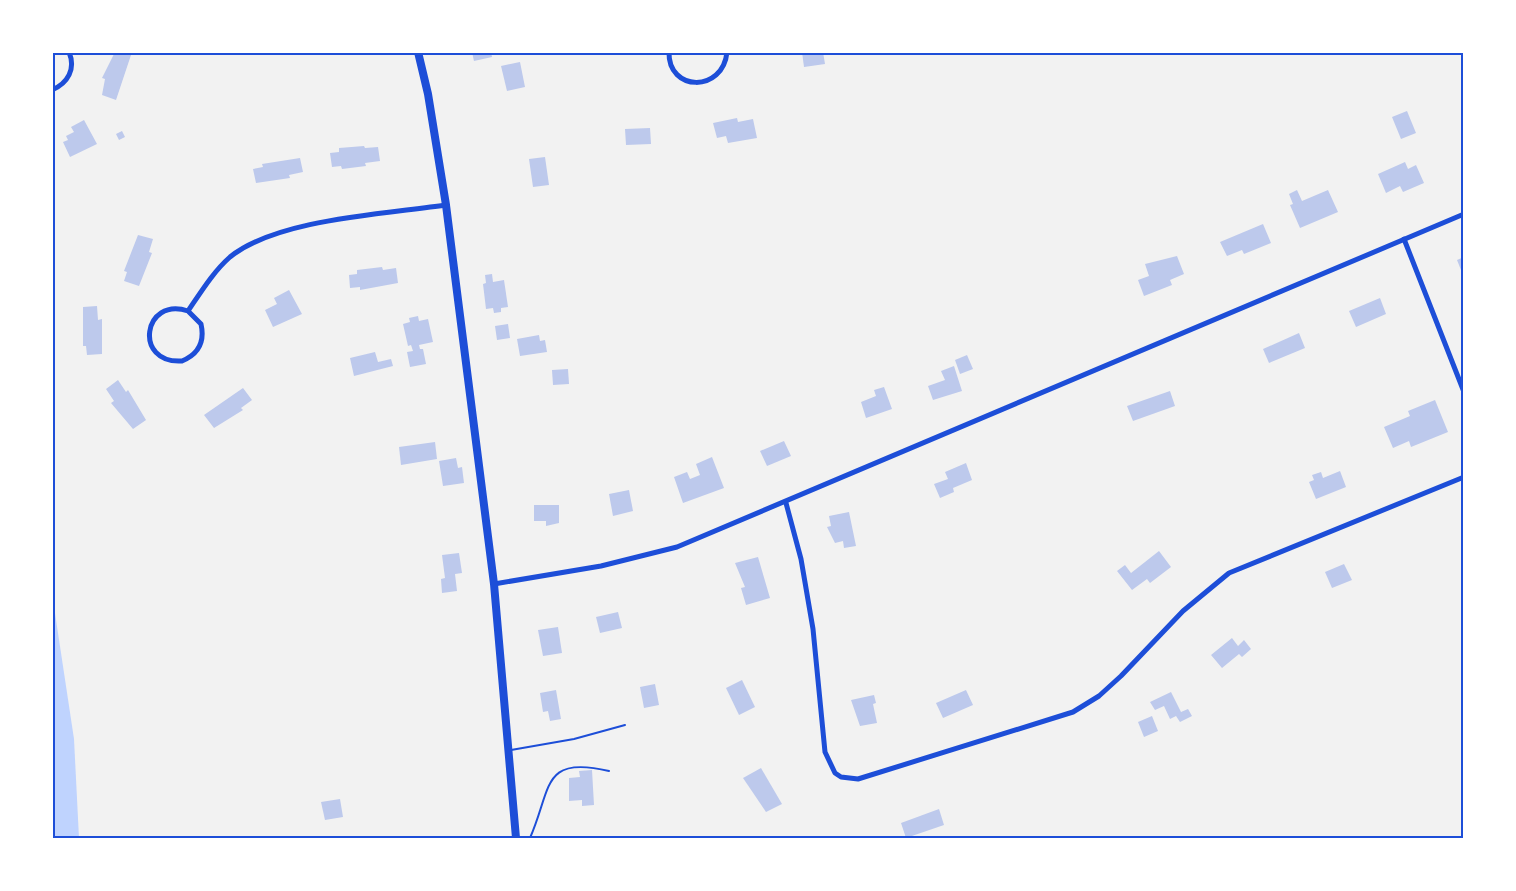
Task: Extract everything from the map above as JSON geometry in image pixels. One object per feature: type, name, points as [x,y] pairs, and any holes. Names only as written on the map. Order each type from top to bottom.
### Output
[{"type":"main road","points":[[418,52],[428,94],[446,205],[494,584],[516,838]]},
{"type":"street","points":[[52,90],[59,87],[70,74],[72,66],[69,52]]},
{"type":"street","points":[[669,52],[672,67],[677,75],[695,83],[714,78],[721,72],[727,52]]},
{"type":"street","points":[[188,311],[228,259],[266,237],[309,225],[446,205]]},
{"type":"street","points":[[494,584],[643,558],[677,547],[786,503],[1464,214]]},
{"type":"street","points":[[1404,239],[1464,392]]},
{"type":"street","points":[[172,308],[188,311],[201,324],[202,343],[198,351],[182,361],[164,359],[152,347],[149,330],[152,322],[157,316],[172,308]]},
{"type":"street","points":[[786,503],[801,559],[813,629],[825,752],[832,768],[841,777],[849,779],[869,778],[1073,712],[1099,696],[1205,591],[1229,573],[1464,477]]},
{"type":"lane","points":[[508,750],[574,739],[625,725]]},
{"type":"lane","points":[[530,838],[552,777],[562,768],[586,766],[609,771]]},
{"type":"water","points":[[53,600],[74,739],[79,838],[53,838]]},
{"type":"building","points":[[115,52],[132,52],[116,100],[102,95],[105,79],[102,78]]},
{"type":"building","points":[[472,52],[491,52],[492,57],[474,61]]},
{"type":"building","points":[[802,52],[823,52],[825,64],[804,67]]},
{"type":"building","points":[[520,62],[525,87],[507,91],[501,66]]},
{"type":"building","points":[[1407,111],[1416,133],[1401,139],[1392,117]]},
{"type":"building","points":[[737,118],[738,122],[753,119],[757,138],[728,143],[726,136],[717,138],[713,123]]},
{"type":"building","points":[[84,120],[97,144],[70,157],[63,142],[68,140],[66,136],[74,132],[71,127]]},
{"type":"building","points":[[650,128],[651,144],[626,145],[625,129]]},
{"type":"building","points":[[122,131],[125,137],[119,140],[116,134]]},
{"type":"building","points":[[364,146],[365,148],[378,147],[380,161],[365,163],[366,166],[342,169],[341,166],[332,167],[330,153],[339,152],[339,148]]},
{"type":"building","points":[[545,157],[549,185],[533,187],[529,159]]},
{"type":"building","points":[[300,158],[303,172],[289,175],[290,178],[256,183],[253,169],[263,167],[262,164]]},
{"type":"building","points":[[1405,162],[1408,169],[1416,165],[1424,183],[1403,192],[1400,186],[1386,193],[1378,174]]},
{"type":"building","points":[[1297,190],[1302,201],[1328,190],[1338,212],[1300,228],[1290,205],[1293,204],[1289,194]]},
{"type":"building","points":[[1263,224],[1271,243],[1244,254],[1242,250],[1227,256],[1220,242]]},
{"type":"building","points":[[138,235],[153,239],[149,252],[152,253],[139,286],[124,281],[127,272],[124,271]]},
{"type":"building","points":[[1177,256],[1184,274],[1170,280],[1172,285],[1144,296],[1138,280],[1149,276],[1145,264]]},
{"type":"building","points":[[1464,257],[1464,275],[1463,275],[1457,260]]},
{"type":"building","points":[[382,267],[383,270],[396,268],[398,283],[360,290],[360,287],[350,288],[349,275],[357,274],[357,270]]},
{"type":"building","points":[[492,274],[493,282],[504,280],[508,307],[501,308],[501,312],[494,313],[493,308],[486,309],[483,284],[486,283],[485,275]]},
{"type":"building","points":[[289,290],[302,314],[273,327],[265,310],[277,304],[274,298]]},
{"type":"building","points":[[1380,298],[1386,314],[1356,327],[1349,311]]},
{"type":"building","points":[[97,306],[98,320],[102,319],[102,354],[87,355],[86,346],[83,346],[83,307]]},
{"type":"building","points":[[418,316],[419,321],[428,319],[433,342],[419,345],[420,349],[423,349],[426,364],[410,367],[407,352],[413,351],[411,345],[408,346],[403,324],[410,322],[409,318]]},
{"type":"building","points":[[508,324],[510,338],[497,340],[495,326]]},
{"type":"building","points":[[1299,333],[1305,348],[1269,363],[1263,349]]},
{"type":"building","points":[[539,335],[540,341],[545,340],[547,352],[520,356],[517,339]]},
{"type":"building","points":[[375,352],[378,362],[391,359],[393,366],[354,376],[350,358]]},
{"type":"building","points":[[967,355],[973,369],[960,374],[955,360]]},
{"type":"building","points":[[954,366],[962,391],[933,400],[928,386],[945,380],[941,371]]},
{"type":"building","points":[[568,369],[569,384],[553,385],[552,370]]},
{"type":"building","points":[[118,380],[126,392],[128,390],[146,420],[133,429],[111,403],[114,401],[106,389]]},
{"type":"building","points":[[884,387],[892,409],[866,418],[861,402],[876,396],[874,390]]},
{"type":"building","points":[[243,388],[252,400],[241,408],[243,410],[214,428],[204,415]]},
{"type":"building","points":[[1170,391],[1175,406],[1133,421],[1127,406]]},
{"type":"building","points":[[1435,400],[1448,432],[1411,447],[1409,441],[1393,448],[1384,427],[1410,416],[1408,411]]},
{"type":"building","points":[[784,441],[791,456],[767,466],[760,451]]},
{"type":"building","points":[[435,442],[437,459],[401,465],[399,447]]},
{"type":"building","points":[[712,457],[724,488],[683,503],[674,477],[687,472],[690,479],[700,475],[696,464]]},
{"type":"building","points":[[456,458],[458,468],[462,467],[464,483],[443,486],[439,461]]},
{"type":"building","points":[[966,463],[972,480],[953,488],[954,492],[940,498],[934,484],[948,479],[945,472]]},
{"type":"building","points":[[1340,471],[1346,487],[1316,499],[1309,482],[1314,480],[1312,475],[1321,472],[1323,478]]},
{"type":"building","points":[[629,490],[633,511],[613,516],[609,494]]},
{"type":"building","points":[[534,505],[559,505],[559,523],[546,526],[546,521],[534,521]]},
{"type":"building","points":[[849,512],[856,546],[844,548],[843,541],[835,543],[827,527],[831,526],[829,516]]},
{"type":"building","points":[[1159,551],[1171,567],[1150,583],[1147,579],[1132,590],[1117,571],[1125,565],[1131,573]]},
{"type":"building","points":[[459,553],[462,573],[455,574],[457,591],[442,593],[441,579],[445,578],[442,555]]},
{"type":"building","points":[[758,557],[770,598],[746,605],[741,588],[745,587],[735,563]]},
{"type":"building","points":[[1344,564],[1352,580],[1332,588],[1325,572]]},
{"type":"building","points":[[618,612],[622,628],[600,633],[596,617]]},
{"type":"building","points":[[558,627],[562,653],[543,656],[538,630]]},
{"type":"building","points":[[1232,638],[1238,646],[1244,640],[1251,649],[1242,657],[1239,654],[1222,668],[1211,655]]},
{"type":"building","points":[[742,680],[755,707],[739,715],[726,688]]},
{"type":"building","points":[[655,684],[659,705],[644,708],[640,687]]},
{"type":"building","points":[[556,690],[561,719],[550,721],[548,711],[543,712],[540,693]]},
{"type":"building","points":[[966,690],[973,705],[943,718],[936,703]]},
{"type":"building","points":[[1171,692],[1181,712],[1188,709],[1192,716],[1180,722],[1176,716],[1170,719],[1164,706],[1155,710],[1150,702]]},
{"type":"building","points":[[874,695],[876,703],[873,704],[877,723],[860,726],[851,700]]},
{"type":"building","points":[[1152,716],[1158,731],[1144,737],[1138,722]]},
{"type":"building","points":[[761,768],[782,804],[766,812],[743,778]]},
{"type":"building","points":[[592,770],[594,805],[582,806],[582,800],[569,801],[569,778],[580,777],[579,771]]},
{"type":"building","points":[[340,799],[343,817],[325,820],[321,802]]},
{"type":"building","points":[[939,809],[944,825],[906,838],[901,823]]}]
